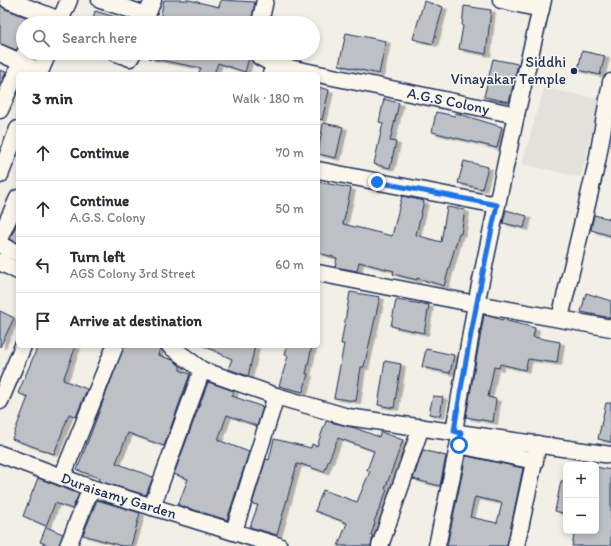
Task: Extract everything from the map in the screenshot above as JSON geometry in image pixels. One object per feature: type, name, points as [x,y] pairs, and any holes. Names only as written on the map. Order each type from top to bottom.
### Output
[{"type":"street","points":[[8,0],[46,16]]},
{"type":"street","points":[[62,16],[69,0]]},
{"type":"street","points":[[100,0],[139,16]]},
{"type":"street","points":[[147,16],[153,0]]},
{"type":"street","points":[[262,16],[265,0]]},
{"type":"street","points":[[437,546],[458,436],[476,304],[516,115],[542,4],[501,0]]},
{"type":"street","points":[[0,1],[41,16]]},
{"type":"street","points":[[0,53],[16,56]]},
{"type":"street","points":[[17,72],[22,60]]},
{"type":"street","points":[[25,60],[39,72]]},
{"type":"street","points":[[40,72],[45,60]]},
{"type":"street","points":[[263,60],[273,69]]},
{"type":"street","name":"A.G.S Colony","points":[[273,69],[289,72]]},
{"type":"street","points":[[0,110],[16,74]]},
{"type":"street","name":"A.G.S Colony","points":[[320,78],[516,115]]},
{"type":"street","points":[[560,318],[606,146],[611,82]]},
{"type":"street","points":[[0,115],[16,122]]},
{"type":"street","points":[[0,175],[14,151],[16,140]]},
{"type":"street","points":[[320,170],[497,205]]},
{"type":"street","points":[[12,206],[0,237],[0,245],[16,252]]},
{"type":"street","points":[[0,262],[16,270]]},
{"type":"street","points":[[320,272],[476,304],[611,328]]},
{"type":"street","points":[[0,401],[21,348]]},
{"type":"street","points":[[62,477],[114,348]]},
{"type":"street","points":[[173,348],[202,370],[276,396],[348,417],[421,427],[458,436],[535,461]]},
{"type":"street","points":[[152,507],[202,370]]},
{"type":"street","points":[[236,537],[276,396]]},
{"type":"street","points":[[380,546],[421,427]]},
{"type":"street","points":[[458,436],[538,444],[611,455]]},
{"type":"street","points":[[516,546],[538,444]]},
{"type":"street","name":"Duraisamy Garden","points":[[0,454],[91,488],[152,507],[236,537],[279,546]]},
{"type":"street","points":[[68,546],[91,488]]},
{"type":"shaded area","points":[[544,88],[599,99],[581,177],[522,164]]},
{"type":"building","points":[[164,0],[189,0],[219,7],[221,0],[255,2],[252,16],[161,16]]},
{"type":"building","points":[[424,1],[443,7],[433,44],[413,39]]},
{"type":"building","points":[[0,5],[5,9],[23,16],[16,16],[16,50],[0,44]]},
{"type":"building","points":[[464,6],[491,10],[486,54],[459,49],[463,26]]},
{"type":"building","points":[[95,11],[112,16],[94,16]]},
{"type":"building","points":[[346,33],[386,41],[379,74],[339,65]]},
{"type":"building","points":[[582,51],[605,56],[600,75],[578,70]]},
{"type":"building","points":[[493,59],[518,64],[509,102],[484,97]]},
{"type":"building","points":[[159,60],[248,60],[245,72],[218,63],[215,72],[199,72],[201,68]]},
{"type":"building","points":[[0,70],[6,72],[0,86]]},
{"type":"building","points":[[320,88],[329,90],[322,120],[320,120]]},
{"type":"building","points":[[384,99],[399,103],[390,141],[396,142],[390,168],[374,164],[383,123],[379,122]]},
{"type":"building","points":[[436,112],[455,116],[456,113],[502,127],[497,148],[432,132]]},
{"type":"building","points":[[323,123],[343,127],[336,158],[320,154],[320,142]]},
{"type":"building","points":[[464,161],[488,167],[482,189],[458,183]]},
{"type":"building","points":[[320,182],[351,188],[343,224],[392,236],[402,196],[424,201],[416,235],[441,242],[447,207],[465,210],[461,234],[459,233],[444,286],[417,278],[417,280],[393,274],[394,271],[359,262],[357,271],[335,267],[337,258],[320,254]]},
{"type":"building","points":[[506,210],[527,216],[524,228],[503,223]]},
{"type":"building","points":[[594,215],[611,219],[611,236],[591,230]]},
{"type":"building","points":[[16,226],[16,242],[10,239]]},
{"type":"building","points":[[350,292],[380,297],[364,367],[361,367],[356,401],[334,398],[344,344],[341,344]]},
{"type":"building","points":[[586,293],[611,301],[611,318],[581,312]]},
{"type":"building","points":[[396,300],[429,305],[424,333],[391,326]]},
{"type":"building","points":[[0,311],[14,318],[0,347]]},
{"type":"building","points":[[484,315],[535,328],[533,337],[560,342],[557,363],[528,359],[525,370],[500,364],[499,368],[494,367],[488,397],[496,399],[493,422],[466,417]]},
{"type":"building","points":[[37,348],[75,348],[63,380],[87,389],[76,417],[69,414],[54,454],[12,439],[28,397],[18,393]]},
{"type":"building","points":[[123,348],[160,348],[158,355],[173,360],[180,366],[180,370],[190,374],[164,446],[128,433],[116,463],[153,477],[146,495],[99,481],[100,478],[77,470]]},
{"type":"building","points":[[208,348],[255,348],[248,376],[228,369],[232,359]]},
{"type":"building","points":[[287,348],[312,348],[306,374],[308,374],[303,392],[279,386],[288,356],[285,355]]},
{"type":"building","points":[[426,349],[454,355],[450,373],[422,367]]},
{"type":"building","points":[[385,361],[401,364],[394,408],[378,405]]},
{"type":"building","points":[[208,382],[234,391],[232,396],[263,407],[257,426],[227,415],[218,440],[249,452],[227,520],[178,505],[188,479],[174,474]]},
{"type":"building","points":[[433,396],[443,397],[440,416],[429,414]]},
{"type":"building","points":[[606,403],[611,403],[611,442],[598,439]]},
{"type":"building","points":[[326,421],[355,428],[379,437],[381,432],[403,440],[385,489],[387,490],[374,522],[371,535],[373,536],[371,546],[338,546],[347,523],[315,511],[323,490],[357,502],[370,471],[367,470],[374,451],[338,438],[324,472],[297,464],[277,535],[250,527],[258,505],[252,504],[266,459],[269,460],[274,439],[311,448],[312,444],[317,446]]},
{"type":"building","points":[[423,450],[446,456],[440,486],[413,479]]},
{"type":"building","points":[[466,456],[523,468],[507,546],[447,546]],"holes":[[[475,497],[502,503],[497,523],[470,517]]]},
{"type":"building","points":[[599,468],[611,470],[611,546],[572,546],[574,534],[599,534]]},
{"type":"building","points":[[38,478],[79,494],[72,509],[55,503],[46,526],[23,516]]},
{"type":"building","points":[[561,481],[563,481],[563,513],[555,511]]},
{"type":"building","points":[[97,500],[140,513],[131,546],[122,546],[83,535]]},
{"type":"building","points":[[46,527],[63,534],[59,546],[50,546],[40,542]]},
{"type":"place","name":"Siddhi Vinayakar Temple","points":[[574,71]]},
{"type":"route","points":[[377,182],[497,205],[476,304],[454,431],[461,433],[459,445]]}]
